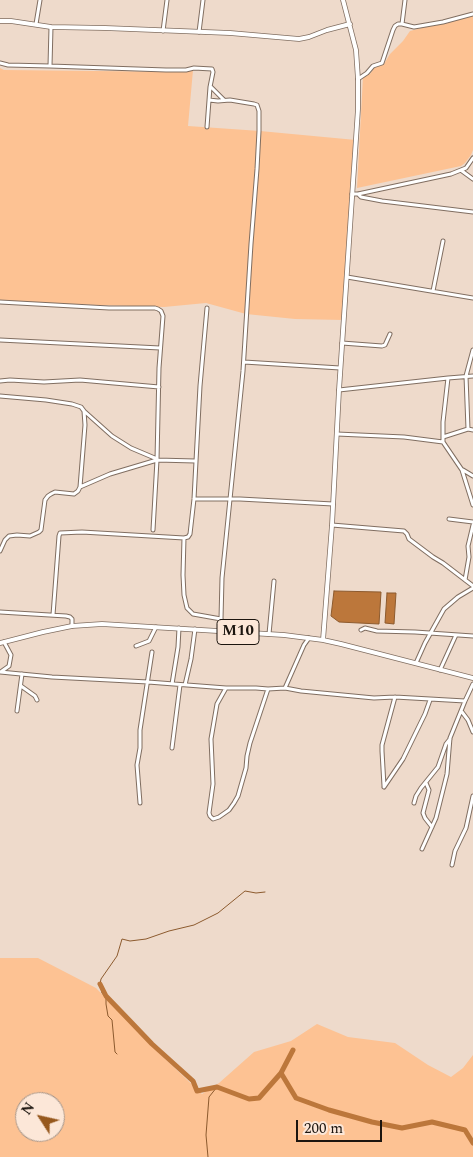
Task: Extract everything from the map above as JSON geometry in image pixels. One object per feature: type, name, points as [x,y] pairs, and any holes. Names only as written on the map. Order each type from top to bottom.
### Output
[{"type":"main road","points":[[323,640],[356,144],[358,79],[356,50],[343,0]]},
{"type":"main road","points":[[0,21],[51,27],[230,33],[302,39],[350,24]]},
{"type":"main road","name":"M10","points":[[2,643],[72,626],[102,624],[269,634],[323,640],[473,678]]},
{"type":"street","points":[[36,24],[40,0]]},
{"type":"street","points":[[163,31],[166,0]]},
{"type":"street","points":[[199,33],[203,0]]},
{"type":"street","points":[[402,24],[405,0]]},
{"type":"street","points":[[358,79],[373,66],[382,63],[392,30],[398,24],[414,27],[444,22],[473,14]]},
{"type":"street","points":[[50,66],[51,27]]},
{"type":"street","points":[[0,63],[8,66],[166,70],[212,69],[208,127]]},
{"type":"street","points":[[210,86],[224,100]]},
{"type":"street","points":[[209,100],[235,100],[254,104],[258,106],[259,111],[244,362],[222,578],[221,619],[229,632]]},
{"type":"street","points":[[352,194],[428,180],[461,171],[466,168],[473,158]]},
{"type":"street","points":[[461,171],[473,179]]},
{"type":"street","points":[[358,194],[361,197],[382,201],[473,212]]},
{"type":"street","points":[[433,291],[443,241]]},
{"type":"street","points":[[347,277],[473,298]]},
{"type":"street","points":[[0,302],[158,309],[161,311],[163,316],[160,348],[153,530]]},
{"type":"street","points":[[53,615],[60,532],[184,538],[190,534],[207,308]]},
{"type":"street","points":[[342,343],[382,346],[390,334]]},
{"type":"street","points":[[0,340],[160,348]]},
{"type":"street","points":[[468,429],[466,376],[473,350]]},
{"type":"street","points":[[244,362],[340,368]]},
{"type":"street","points":[[339,390],[473,376]]},
{"type":"street","points":[[448,378],[443,442],[462,470],[473,504]]},
{"type":"street","points":[[0,380],[44,382],[80,380],[159,387]]},
{"type":"street","points":[[0,396],[46,400],[81,407],[112,436],[131,448],[157,460]]},
{"type":"street","points":[[0,551],[9,536],[30,536],[42,530],[45,500],[48,496],[55,492],[74,494],[78,491],[80,487],[85,425],[84,410]]},
{"type":"street","points":[[443,437],[468,429],[473,430]]},
{"type":"street","points":[[337,434],[404,437],[443,442]]},
{"type":"street","points":[[80,487],[110,474],[157,460],[195,461]]},
{"type":"street","points":[[462,470],[473,475],[467,484]]},
{"type":"street","points":[[194,499],[240,499],[333,504]]},
{"type":"street","points":[[449,519],[473,524],[468,546],[469,557],[465,580]]},
{"type":"street","points":[[332,525],[404,531],[409,539],[473,587],[444,609],[416,663]]},
{"type":"street","points":[[184,538],[183,574],[187,608],[193,614],[221,619]]},
{"type":"street","points":[[269,634],[274,581]]},
{"type":"street","points":[[0,612],[70,617],[72,619],[72,626]]},
{"type":"street","points":[[136,646],[148,641],[156,627]]},
{"type":"street","points":[[172,684],[179,628]]},
{"type":"street","points":[[361,630],[365,628],[377,631],[473,636]]},
{"type":"street","points":[[184,685],[196,629]]},
{"type":"street","points":[[440,670],[456,635]]},
{"type":"street","points":[[285,688],[309,638]]},
{"type":"street","points":[[0,672],[9,666],[12,655],[2,643]]},
{"type":"street","points":[[140,803],[137,765],[140,748],[140,730],[152,652]]},
{"type":"street","points":[[0,672],[226,688],[285,688],[374,698],[394,697],[465,701]]},
{"type":"street","points":[[18,711],[22,674]]},
{"type":"street","points":[[414,803],[418,792],[438,767],[446,744],[473,684]]},
{"type":"street","points":[[172,748],[180,685]]},
{"type":"street","points":[[21,686],[35,696],[36,700]]},
{"type":"street","points":[[226,688],[216,708],[211,744],[213,784],[209,813],[213,819],[229,810],[238,796],[246,768],[250,743],[268,689]]},
{"type":"street","points":[[394,697],[382,745],[384,787],[402,759],[430,700]]},
{"type":"street","points":[[462,711],[473,732]]},
{"type":"street","points":[[422,848],[436,818],[448,767],[450,738]]},
{"type":"street","points":[[426,783],[429,790],[423,813],[424,818],[432,827]]},
{"type":"street","points":[[452,865],[455,851],[466,828],[473,796]]},
{"type":"shaded area","points":[[473,15],[473,150],[471,155],[461,166],[357,188],[363,77],[370,74],[374,68],[384,64],[410,31]]},
{"type":"shaded area","points":[[0,68],[4,70],[185,72],[193,70],[188,126],[356,140],[343,320],[295,319],[246,314],[206,303],[164,307],[0,302]]},
{"type":"shaded area","points":[[334,591],[381,592],[379,624],[339,622],[331,616]]},
{"type":"shaded area","points":[[387,593],[396,593],[394,624],[385,623]]},
{"type":"shaded area","points":[[0,958],[38,958],[96,988],[202,1094],[219,1083],[254,1052],[291,1041],[317,1024],[348,1037],[395,1043],[428,1065],[451,1077],[463,1068],[473,1055],[473,1157],[0,1157]]},
{"type":"waterway","points":[[117,1054],[115,1052],[112,1020],[108,1016],[106,998],[102,993],[100,984],[101,979],[117,956],[122,939],[130,941],[146,939],[194,925],[218,913],[245,891],[265,892]]},
{"type":"waterway","points":[[100,984],[106,996],[152,1044],[193,1081],[197,1091],[217,1087],[249,1099],[259,1098],[281,1073],[293,1050]]},
{"type":"waterway","points":[[281,1073],[296,1098],[329,1110],[402,1128],[432,1122],[465,1130],[473,1143]]},
{"type":"waterway","points":[[208,1157],[206,1135],[209,1097],[217,1087]]}]
